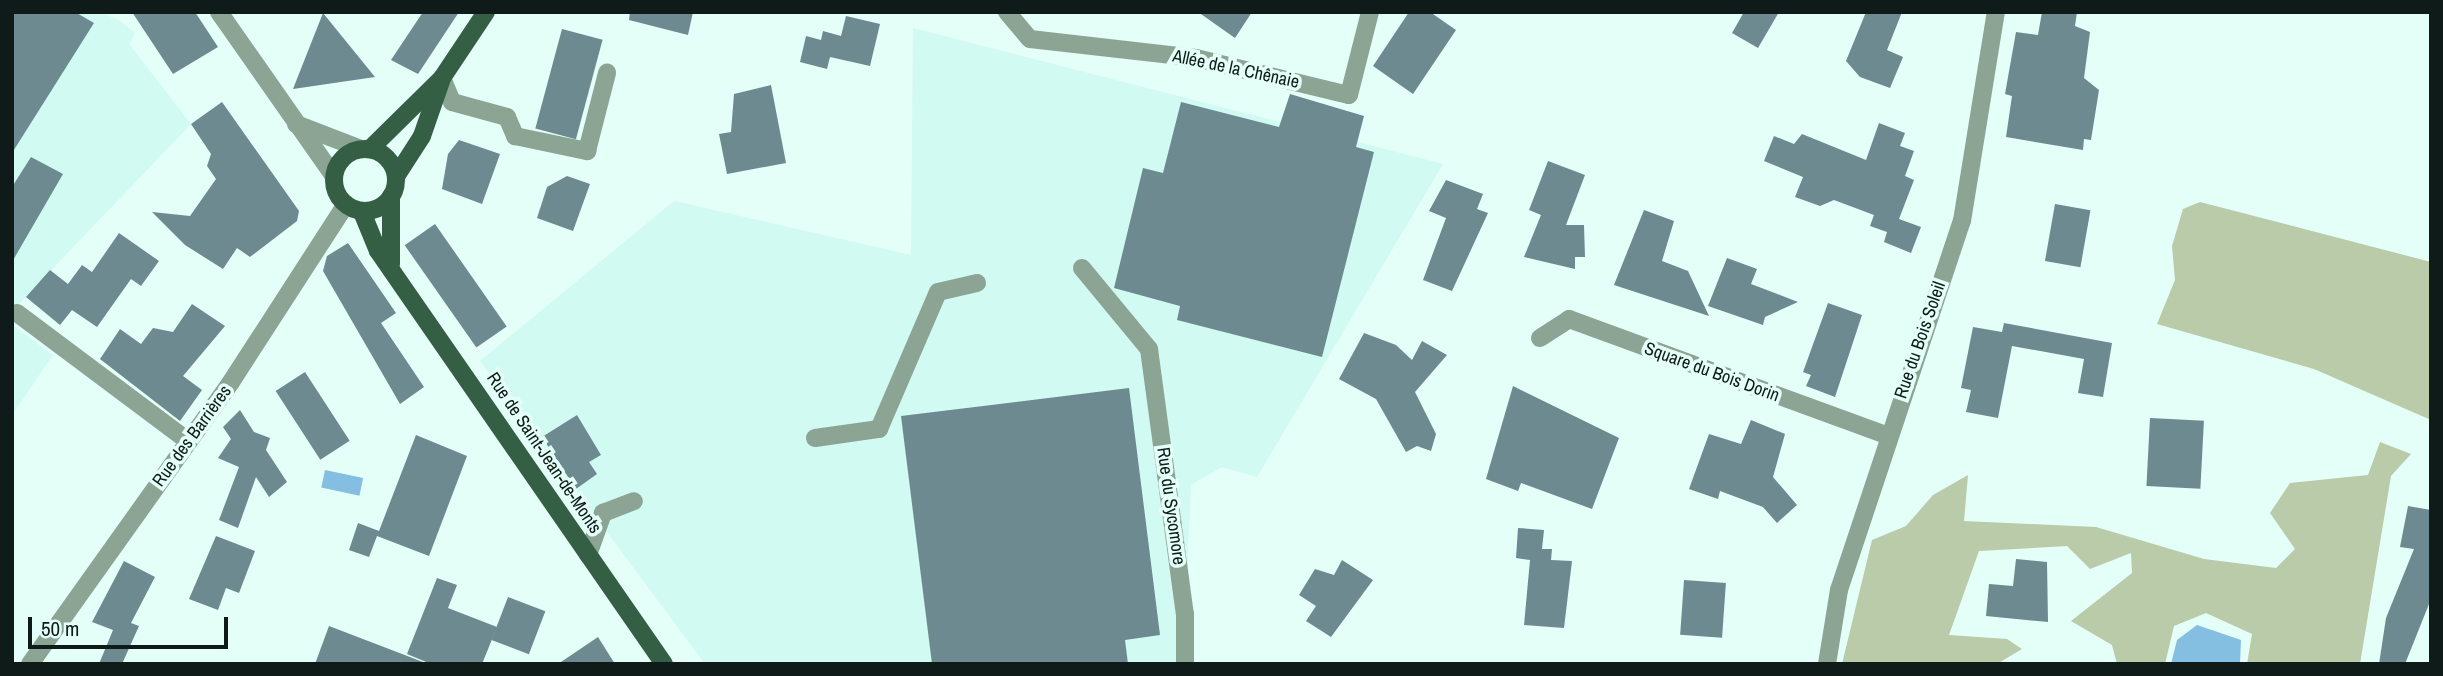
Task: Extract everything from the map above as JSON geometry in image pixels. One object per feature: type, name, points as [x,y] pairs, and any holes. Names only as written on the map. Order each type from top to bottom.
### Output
[{"type":"main road","points":[[365,149],[442,78],[486,12]]},
{"type":"main road","points":[[391,264],[391,196],[397,175],[422,136],[442,78]]},
{"type":"main road","points":[[391,196],[382,207],[354,208],[334,176],[348,153],[365,149],[383,154],[397,175]]},
{"type":"main road","name":"Rue de Saint-Jean-de-Monts","points":[[354,208],[378,251],[391,264],[664,664]]},
{"type":"street","points":[[219,12],[334,176]]},
{"type":"street","name":"Allée de la Chênaie","points":[[1007,12],[1030,39],[1196,58],[1349,94],[1370,12]]},
{"type":"street","name":"Rue du Bois Soleil","points":[[1827,664],[1839,590],[1886,435],[1962,221],[1996,12]]},
{"type":"street","points":[[442,78],[452,102],[507,117],[515,136],[587,152],[607,73]]},
{"type":"street","points":[[296,124],[365,149]]},
{"type":"street","name":"Rue des Barrières","points":[[30,664],[354,208]]},
{"type":"street","name":"Rue du Sycomore","points":[[1082,268],[1149,349],[1185,614],[1185,664]]},
{"type":"street","points":[[816,438],[879,429],[938,292],[977,282]]},
{"type":"street","points":[[17,313],[188,441]]},
{"type":"street","name":"Square du Bois Dorin","points":[[1540,338],[1569,319],[1886,435]]},
{"type":"street","points":[[588,555],[603,513],[634,501]]},
{"type":"shaded area","points":[[12,12],[101,12],[120,21],[135,33],[129,44],[191,124],[12,311]]},
{"type":"shaded area","points":[[913,28],[1443,164],[1257,477],[1222,467],[1191,485],[1183,664],[705,664],[480,361],[674,201],[911,255]]},
{"type":"shaded area","points":[[12,325],[53,355],[12,415]]},
{"type":"green space","points":[[2200,202],[2431,262],[2431,420],[2314,369],[2157,324],[2175,280],[2172,246],[2183,209]]},
{"type":"green space","points":[[2380,442],[2411,454],[2391,476],[2360,664],[2247,664],[2252,634],[2206,613],[2174,626],[2165,664],[2117,664],[2112,645],[2071,621],[2132,573],[2131,553],[2090,569],[2067,546],[1979,551],[1949,635],[2007,639],[2022,649],[1997,664],[1842,664],[1872,540],[1906,526],[1933,495],[1968,475],[1964,521],[2096,527],[2204,559],[2276,568],[2295,549],[2270,513],[2290,483],[2368,475]]},
{"type":"water","points":[[325,470],[363,478],[359,496],[321,488]]},
{"type":"water","points":[[2197,625],[2241,640],[2240,664],[2171,664],[2177,640]]},
{"type":"building","points":[[12,12],[75,12],[94,23],[12,153]]},
{"type":"building","points":[[132,12],[195,12],[218,47],[173,74]]},
{"type":"building","points":[[423,12],[459,12],[418,74],[391,60]]},
{"type":"building","points":[[630,12],[693,12],[688,35],[629,20]]},
{"type":"building","points":[[1198,12],[1252,12],[1235,38]]},
{"type":"building","points":[[1409,12],[1430,12],[1456,30],[1413,94],[1373,66]]},
{"type":"building","points":[[1744,12],[1779,12],[1758,48],[1732,33]]},
{"type":"building","points":[[1866,12],[1902,12],[1887,50],[1903,57],[1890,88],[1860,77],[1846,61]]},
{"type":"building","points":[[2042,12],[2077,12],[2075,26],[2090,32],[2084,78],[2099,90],[2091,140],[2084,139],[2083,150],[2006,137],[2012,96],[2005,94],[2016,32],[2038,35]]},
{"type":"building","points":[[323,13],[375,77],[293,89]]},
{"type":"building","points":[[846,16],[880,24],[870,66],[830,57],[827,69],[800,62],[806,36],[821,40],[823,31],[841,36]]},
{"type":"building","points":[[562,29],[603,40],[576,139],[535,128]]},
{"type":"building","points":[[771,85],[786,163],[727,174],[719,134],[731,132],[734,94]]},
{"type":"building","points":[[1290,94],[1364,116],[1356,147],[1374,152],[1322,357],[1177,320],[1180,306],[1114,288],[1143,168],[1163,173],[1181,102],[1279,127]]},
{"type":"building","points":[[222,102],[299,211],[297,221],[250,257],[237,248],[223,269],[185,245],[152,212],[190,216],[216,179],[207,166],[211,154],[191,124]]},
{"type":"building","points":[[1879,123],[1905,133],[1900,146],[1914,151],[1905,176],[1914,180],[1899,219],[1921,227],[1911,253],[1884,242],[1887,232],[1870,226],[1874,215],[1834,200],[1820,206],[1795,197],[1803,177],[1764,161],[1774,136],[1794,144],[1802,134],[1866,160]]},
{"type":"building","points":[[459,140],[500,154],[482,204],[442,189],[448,154]]},
{"type":"building","points":[[31,157],[63,174],[12,262],[12,187]]},
{"type":"building","points":[[1548,161],[1585,175],[1566,225],[1584,225],[1585,257],[1575,257],[1575,269],[1524,257],[1541,215],[1529,210]]},
{"type":"building","points":[[567,176],[590,184],[573,231],[537,218],[547,187]]},
{"type":"building","points":[[1446,180],[1483,194],[1477,209],[1488,213],[1452,291],[1423,280],[1446,218],[1429,211]]},
{"type":"building","points":[[2055,204],[2090,210],[2080,267],[2045,261]]},
{"type":"building","points":[[1644,210],[1674,221],[1662,261],[1688,271],[1709,316],[1614,285]]},
{"type":"building","points":[[435,224],[507,326],[476,348],[405,245]]},
{"type":"building","points":[[119,233],[159,261],[141,286],[131,279],[97,327],[72,310],[60,325],[26,297],[50,270],[68,284],[82,265],[92,272]]},
{"type":"building","points":[[348,243],[396,313],[381,323],[424,387],[400,404],[323,271],[327,256]]},
{"type":"building","points":[[1727,258],[1757,269],[1751,284],[1798,302],[1765,317],[1763,325],[1708,306]]},
{"type":"building","points":[[1828,303],[1862,315],[1835,397],[1806,386],[1811,375],[1803,372]]},
{"type":"building","points":[[192,304],[225,326],[183,376],[202,390],[180,421],[100,359],[120,329],[141,344],[153,328],[173,332]]},
{"type":"building","points":[[2004,323],[2112,343],[2103,397],[2078,393],[2084,359],[2012,346],[1998,418],[1966,412],[1971,390],[1961,388],[1973,327],[2002,332]]},
{"type":"building","points":[[1364,333],[1396,345],[1412,360],[1422,341],[1447,355],[1415,392],[1436,434],[1431,451],[1417,446],[1406,452],[1376,399],[1339,379]]},
{"type":"building","points":[[305,372],[350,441],[320,460],[276,391]]},
{"type":"building","points":[[1513,386],[1619,438],[1592,509],[1521,483],[1518,491],[1486,479]]},
{"type":"building","points":[[1129,388],[1160,635],[1125,640],[1128,664],[932,664],[901,416]]},
{"type":"building","points":[[240,410],[254,432],[270,438],[266,450],[287,482],[269,497],[256,477],[238,528],[219,520],[239,467],[218,458],[231,439],[223,427]]},
{"type":"building","points":[[577,415],[601,455],[589,462],[597,474],[576,489],[542,437]]},
{"type":"building","points":[[2150,418],[2204,421],[2200,489],[2146,486]]},
{"type":"building","points":[[1751,420],[1785,434],[1773,477],[1797,505],[1777,523],[1763,507],[1720,491],[1718,499],[1689,489],[1709,434],[1741,444]]},
{"type":"building","points":[[416,435],[467,456],[429,556],[377,536],[369,557],[349,550],[358,523],[379,531]]},
{"type":"building","points":[[2408,506],[2431,510],[2431,599],[2405,664],[2379,664],[2386,618],[2414,549],[2400,547]]},
{"type":"building","points":[[1518,528],[1544,530],[1542,549],[1552,549],[1551,560],[1572,561],[1564,628],[1524,625],[1530,560],[1516,558]]},
{"type":"building","points":[[216,536],[255,551],[239,593],[226,588],[218,610],[189,599]]},
{"type":"building","points":[[2016,559],[2047,562],[2048,622],[1986,616],[1989,584],[2013,586]]},
{"type":"building","points":[[1342,560],[1373,580],[1331,637],[1306,621],[1316,606],[1299,595],[1315,569],[1334,575]]},
{"type":"building","points":[[124,561],[155,577],[131,623],[139,626],[122,664],[99,664],[113,630],[92,622]]},
{"type":"building","points":[[437,578],[457,585],[448,608],[497,627],[482,664],[431,664],[407,654]]},
{"type":"building","points":[[1684,580],[1726,583],[1722,638],[1680,635]]},
{"type":"building","points":[[508,597],[545,611],[529,654],[492,640]]},
{"type":"building","points":[[329,626],[423,662],[315,664]]},
{"type":"building","points":[[598,637],[615,664],[558,664]]}]
